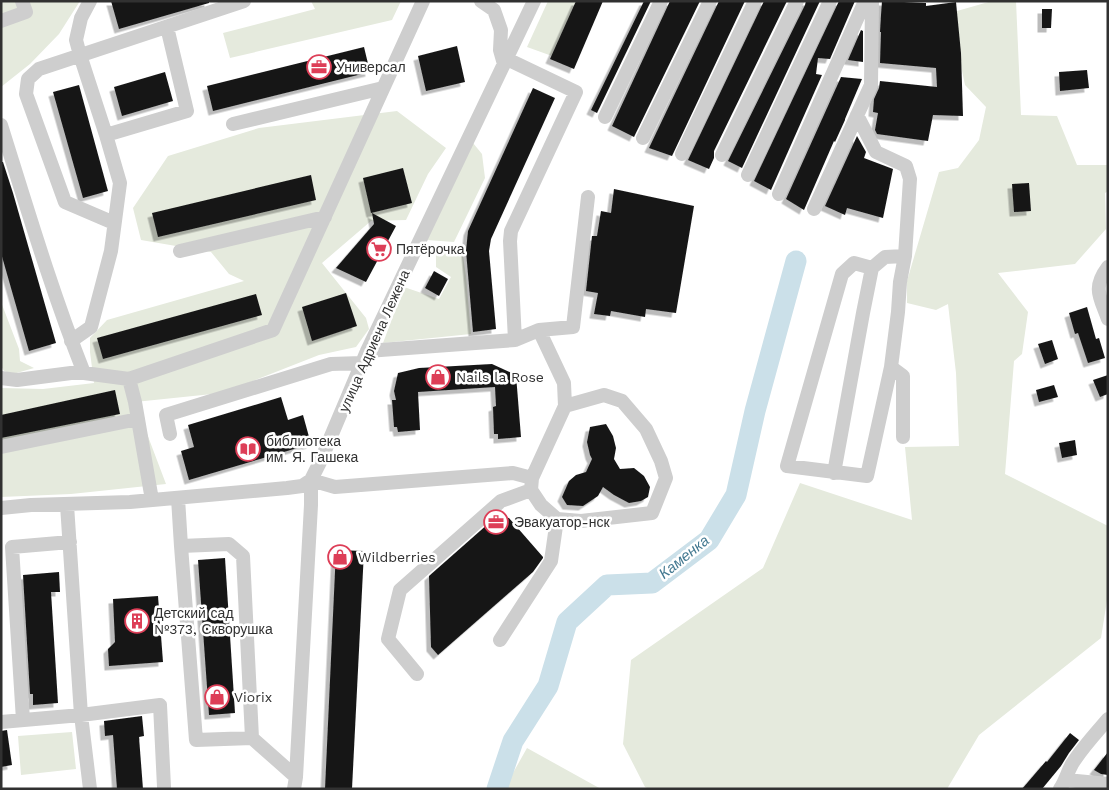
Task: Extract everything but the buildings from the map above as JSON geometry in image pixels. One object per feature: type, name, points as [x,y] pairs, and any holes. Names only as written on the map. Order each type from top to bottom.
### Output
[{"type":"street","points":[[1,20],[26,12],[22,1]]},
{"type":"street","points":[[71,341],[91,327],[111,251],[120,183],[76,40],[81,18],[90,1]]},
{"type":"street","points":[[114,223],[65,202],[26,94],[28,79],[39,69],[244,1]]},
{"type":"street","points":[[1,378],[17,380],[84,373],[129,378],[273,330],[423,1]]},
{"type":"street","points":[[481,1],[494,10],[501,30],[500,50],[506,61],[576,92],[511,231],[516,340]]},
{"type":"street","name":"улица Адриена Лежена","points":[[311,480],[322,460],[365,357],[534,1]]},
{"type":"street","points":[[605,117],[660,1]]},
{"type":"street","points":[[643,138],[710,1]]},
{"type":"street","points":[[682,154],[756,1]]},
{"type":"street","points":[[722,155],[797,1]]},
{"type":"street","points":[[748,175],[830,1]]},
{"type":"street","points":[[779,194],[865,1]]},
{"type":"street","points":[[814,209],[871,85],[872,1]]},
{"type":"street","points":[[106,135],[187,111],[167,27]]},
{"type":"street","points":[[233,124],[383,88]]},
{"type":"street","points":[[857,115],[876,152],[906,166],[910,179],[905,256],[890,367],[867,476],[787,466],[842,274],[854,263],[872,268]]},
{"type":"street","points":[[1,125],[46,268],[84,373]]},
{"type":"street","points":[[170,434],[166,415],[331,364],[365,357],[516,340],[539,330],[573,327],[588,197]]},
{"type":"street","points":[[180,250],[325,217]]},
{"type":"street","points":[[834,473],[862,313],[872,268],[885,257],[905,256]]},
{"type":"street","points":[[1108,267],[1102,275],[1097,290],[1108,319]]},
{"type":"street","points":[[417,674],[388,639],[400,590],[501,501],[532,484],[564,406],[564,383],[539,330]]},
{"type":"street","points":[[890,367],[903,376],[903,437]]},
{"type":"street","points":[[129,378],[152,500]]},
{"type":"street","points":[[1,508],[178,498],[302,486],[311,480],[335,487],[513,473],[532,484],[541,505],[557,519],[581,521],[652,513],[666,478],[661,461],[646,429],[622,401],[604,395],[564,406]]},
{"type":"street","points":[[1,447],[138,419]]},
{"type":"street","points":[[295,783],[311,480]]},
{"type":"street","points":[[178,498],[180,546],[196,740],[252,738]]},
{"type":"street","points":[[67,505],[81,715],[90,789]]},
{"type":"street","points":[[500,640],[551,561],[557,519]]},
{"type":"street","points":[[24,720],[12,547],[70,542]]},
{"type":"street","points":[[180,546],[229,544],[244,556],[252,738],[295,783]]},
{"type":"street","points":[[1,722],[81,715],[160,705],[164,787]]},
{"type":"street","points":[[1108,719],[1073,763],[1063,784],[1108,784]]},
{"type":"shaded area","points":[[1,1],[80,1],[59,34],[30,64],[1,87]]},
{"type":"shaded area","points":[[311,1],[401,1],[392,20],[230,58],[223,33],[315,9]]},
{"type":"shaded area","points":[[548,1],[576,1],[552,56],[527,47]]},
{"type":"shaded area","points":[[992,1],[1016,1],[1021,115],[1057,116],[1077,165],[1108,165],[1108,191],[1105,193],[1106,229],[1075,264],[998,273],[1028,312],[1022,354],[1014,361],[1005,474],[1108,526],[1108,594],[1101,638],[979,735],[947,789],[649,789],[645,787],[623,744],[631,660],[763,568],[800,483],[912,520],[905,447],[959,446],[956,373],[948,304],[936,310],[907,303],[907,281],[939,172],[958,168],[979,140],[986,107],[965,85],[950,13]]},
{"type":"shaded area","points":[[397,111],[446,148],[428,174],[406,220],[371,221],[322,263],[366,318],[369,329],[356,347],[319,355],[222,393],[135,402],[166,484],[71,494],[1,497],[1,388],[43,389],[94,383],[90,338],[107,320],[244,281],[229,274],[211,252],[141,240],[133,208],[168,156],[259,128]]},
{"type":"shaded area","points":[[473,143],[482,154],[485,178],[454,242],[427,240]]},
{"type":"shaded area","points":[[462,249],[471,334],[383,343],[404,287],[439,299],[451,277],[436,267],[436,251]]},
{"type":"shaded area","points":[[1,302],[19,349],[20,361],[34,368],[13,374],[4,371],[1,366]]},
{"type":"shaded area","points":[[72,732],[76,769],[21,775],[18,736]]},
{"type":"shaded area","points":[[527,748],[601,789],[504,789]]},
{"type":"waterway","name":"Каменка","points":[[497,789],[513,741],[548,686],[567,622],[607,585],[652,583],[709,540],[736,495],[755,411],[796,261]]},
{"type":"place","name":"Универсал","points":[[319,67]]},
{"type":"place","name":"Пятёрочка","points":[[379,249]]},
{"type":"place","name":"Nails la Rose","points":[[438,377]]},
{"type":"place","name":"библиотека им. Я. Гашека","points":[[248,449]]},
{"type":"place","name":"Эвакуатор-нск","points":[[496,522]]},
{"type":"place","name":"Wildberries","points":[[340,557]]},
{"type":"place","name":"Детский сад №373, Скворушка","points":[[137,621]]},
{"type":"place","name":"Viorix","points":[[217,697]]}]
